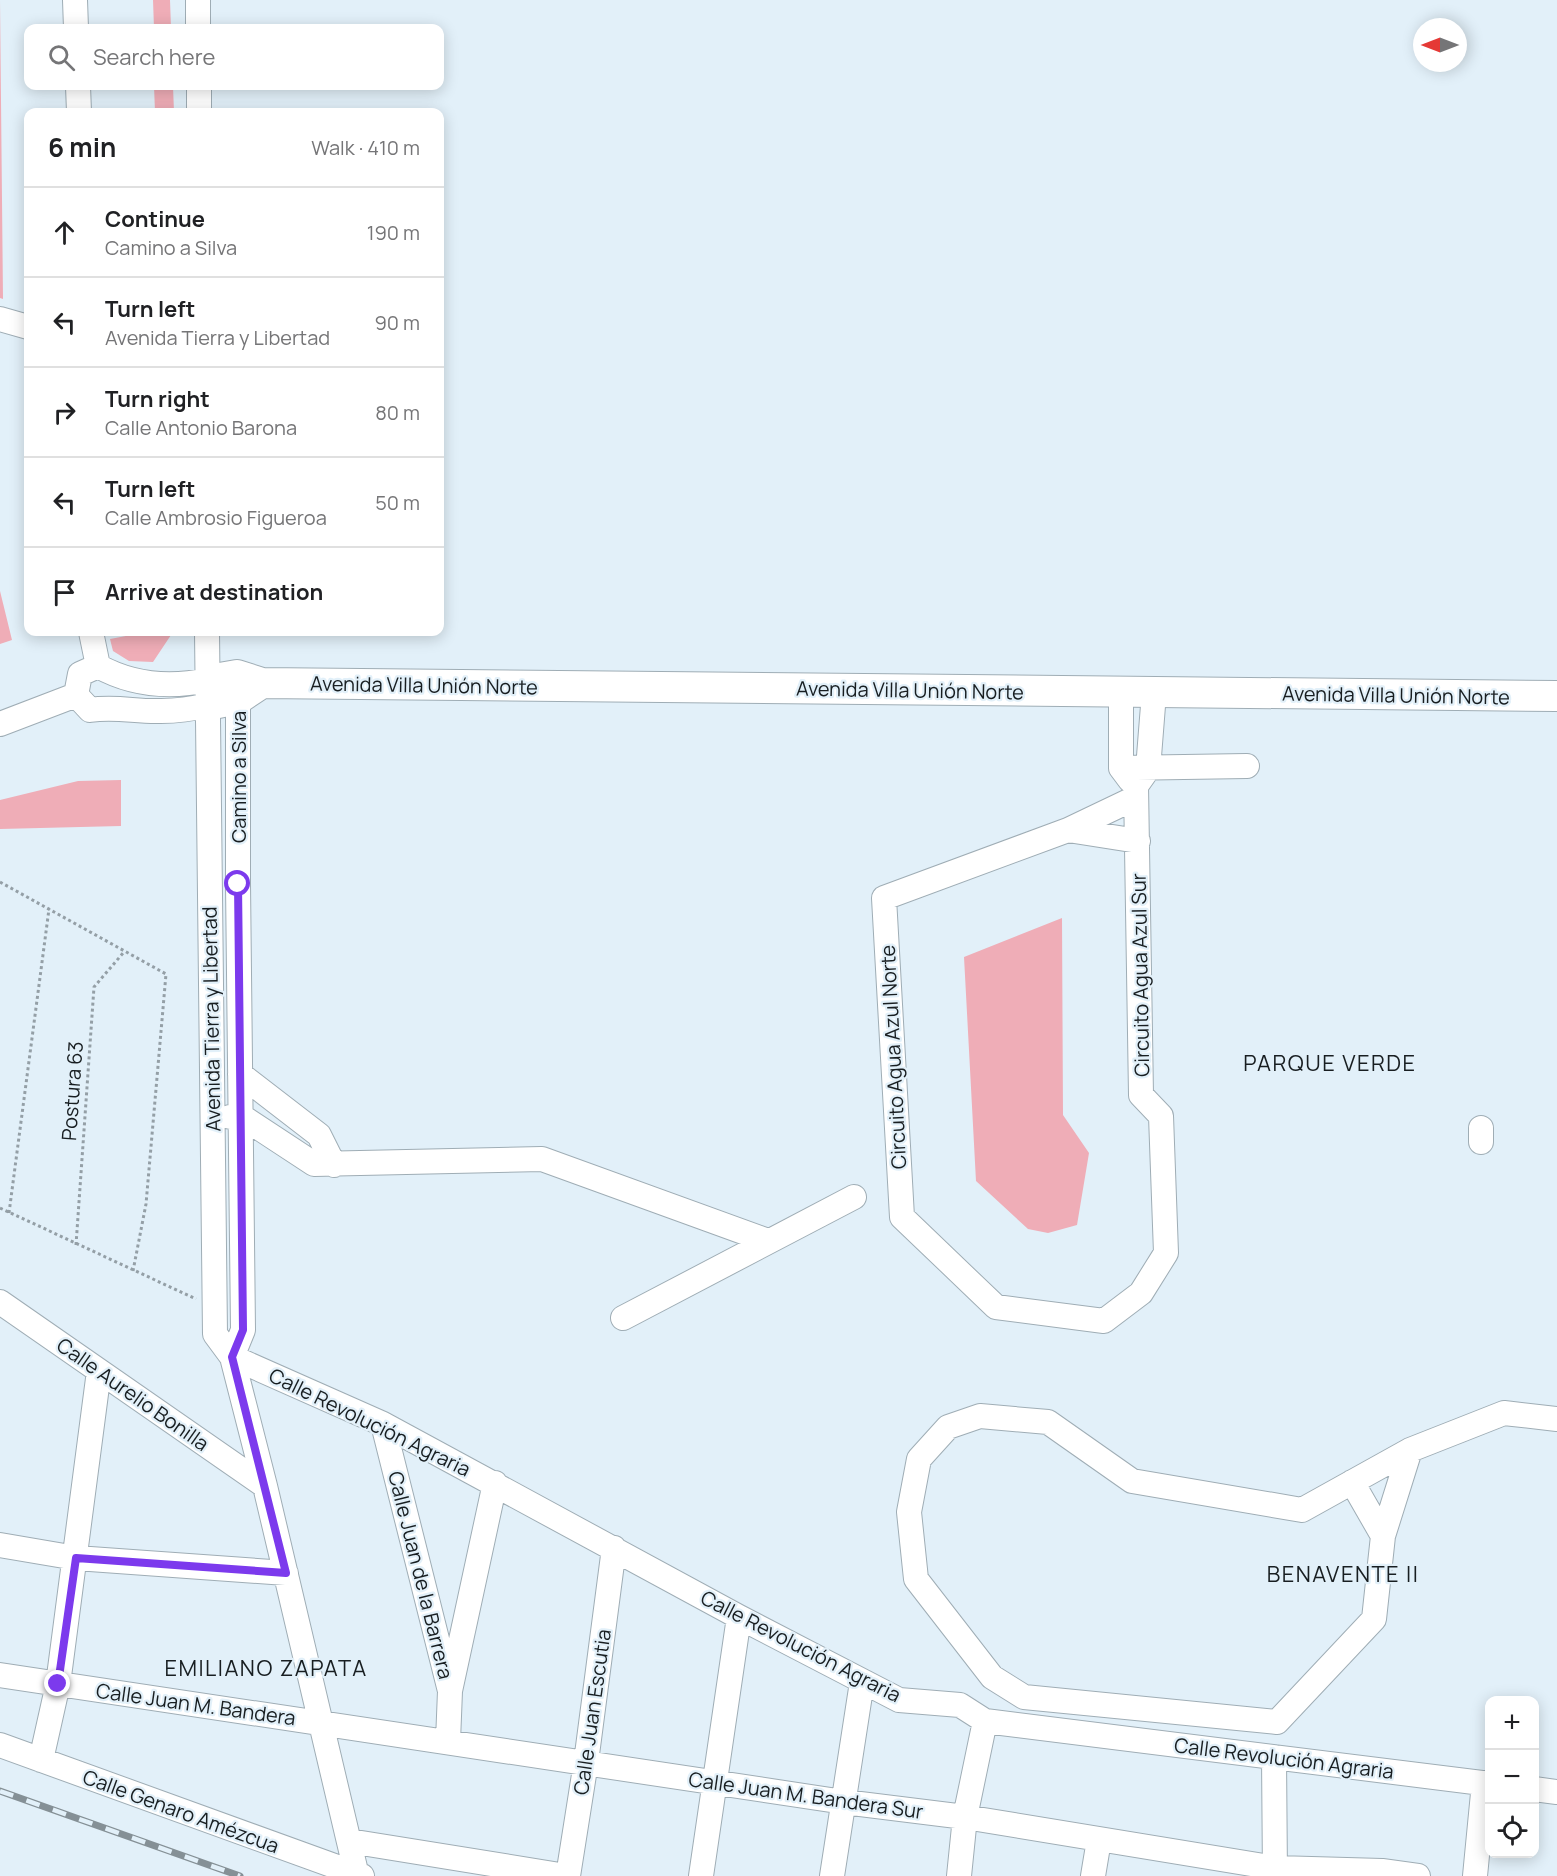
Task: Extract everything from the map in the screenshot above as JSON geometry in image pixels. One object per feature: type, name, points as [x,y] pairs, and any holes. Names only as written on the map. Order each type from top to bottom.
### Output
[{"type":"main road","name":"Avenida Villa Unión Norte","points":[[208,692],[246,686],[1557,696]]},
{"type":"street","points":[[75,0],[76,24]]},
{"type":"street","points":[[198,0],[198,24]]},
{"type":"street","points":[[78,90],[79,108]]},
{"type":"street","points":[[199,90],[199,108]]},
{"type":"street","points":[[0,319],[24,326]]},
{"type":"street","points":[[93,636],[120,693],[110,707]]},
{"type":"street","name":"Avenida Tierra y Libertad","points":[[207,636],[214,1308],[216,1334],[232,1357]]},
{"type":"street","points":[[108,671],[157,684],[186,684],[208,692],[189,709],[159,711],[110,707],[90,710],[76,695],[80,674],[108,671]]},
{"type":"street","name":"Camino a Silva","points":[[232,1357],[243,1330],[238,884],[246,686]]},
{"type":"street","name":"Circuito Agua Azul Sur","points":[[902,1217],[996,1307],[1104,1321],[1141,1293],[1166,1253],[1161,1116],[1141,1095],[1138,841],[1135,780],[1121,692]]},
{"type":"street","name":"Circuito Agua Azul Sur","points":[[1135,780],[1154,693]]},
{"type":"street","points":[[0,724],[76,695]]},
{"type":"street","points":[[1068,830],[1135,780],[1247,766]]},
{"type":"street","points":[[1068,830],[1138,841]]},
{"type":"street","name":"Circuito Agua Azul Norte","points":[[902,1217],[884,898],[1068,830]]},
{"type":"street","points":[[210,884],[238,884]]},
{"type":"street","points":[[211,1029],[239,1028]]},
{"type":"street","points":[[240,1074],[319,1135],[334,1165]]},
{"type":"street","points":[[213,1119],[241,1116],[314,1164],[542,1159],[768,1241]]},
{"type":"street","points":[[623,1318],[854,1197]]},
{"type":"street","name":"Calle Aurelio Bonilla","points":[[1,1307],[99,1371],[266,1486]]},
{"type":"street","points":[[232,1357],[266,1486],[358,1875]]},
{"type":"street","name":"Calle Revolución Agraria","points":[[232,1357],[383,1424],[739,1617],[899,1700],[960,1705],[985,1720],[1485,1784]]},
{"type":"street","points":[[41,1760],[58,1684],[99,1371]]},
{"type":"street","points":[[1410,1449],[1383,1536],[1374,1619],[1277,1722],[1024,1696],[992,1677],[916,1579],[909,1512],[919,1459],[948,1427],[980,1416],[1048,1422],[1132,1480],[1302,1510],[1410,1449],[1504,1413],[1557,1419]]},
{"type":"street","name":"Calle Juan de la Barrera","points":[[383,1424],[450,1691]]},
{"type":"street","points":[[1352,1482],[1383,1536]]},
{"type":"street","name":"Calle Juan de la Barrera","points":[[448,1741],[450,1691],[495,1484]]},
{"type":"street","points":[[0,1545],[76,1558],[286,1573]]},
{"type":"street","name":"Calle Juan Escutia","points":[[567,1876],[586,1762],[614,1548]]},
{"type":"street","points":[[701,1876],[739,1617]]},
{"type":"street","name":"Calle Juan M. Bandera","points":[[0,1675],[321,1722]]},
{"type":"street","points":[[832,1876],[862,1682]]},
{"type":"street","points":[[959,1876],[965,1817],[985,1720]]},
{"type":"street","name":"Calle Juan M. Bandera Sur","points":[[321,1722],[844,1802],[965,1817],[1289,1872],[1382,1873],[1418,1876]]},
{"type":"street","name":"Calle Genaro Amézcua","points":[[0,1745],[358,1875]]},
{"type":"street","points":[[1274,1757],[1289,1872]]},
{"type":"street","points":[[1539,1790],[1557,1792]]},
{"type":"street","points":[[1475,1876],[1485,1799]]},
{"type":"street","points":[[1093,1876],[1099,1840]]},
{"type":"street","points":[[349,1841],[567,1876]]},
{"type":"path","points":[[0,882],[166,974],[146,1204],[133,1271]]},
{"type":"path","points":[[9,1213],[49,909]]},
{"type":"path","name":"Postura 63","points":[[76,1245],[94,987],[124,951]]},
{"type":"path","points":[[0,1208],[214,1308]]},
{"type":"shaded area","points":[[0,0],[3,299],[0,298]]},
{"type":"shaded area","points":[[153,0],[170,0],[171,24],[154,24]]},
{"type":"shaded area","points":[[154,90],[173,90],[174,108],[155,108]]},
{"type":"shaded area","points":[[0,591],[12,640],[0,644]]},
{"type":"shaded area","points":[[126,636],[170,636],[153,662],[129,661],[113,651],[110,639]]},
{"type":"shaded area","points":[[121,780],[121,826],[0,829],[0,800],[78,781]]},
{"type":"shaded area","points":[[1062,918],[1063,1115],[1089,1153],[1077,1225],[1048,1233],[1028,1229],[976,1181],[964,957]]},
{"type":"railway","points":[[0,1791],[240,1876]]},
{"type":"district","name":"PARQUE VERDE","points":[[1330,1063]]},
{"type":"district","name":"BENAVENTE II","points":[[1343,1574]]},
{"type":"district","name":"EMILIANO ZAPATA","points":[[266,1668]]},
{"type":"route","points":[[58,1684],[76,1558],[286,1573],[232,1357],[243,1330],[238,884]]}]
